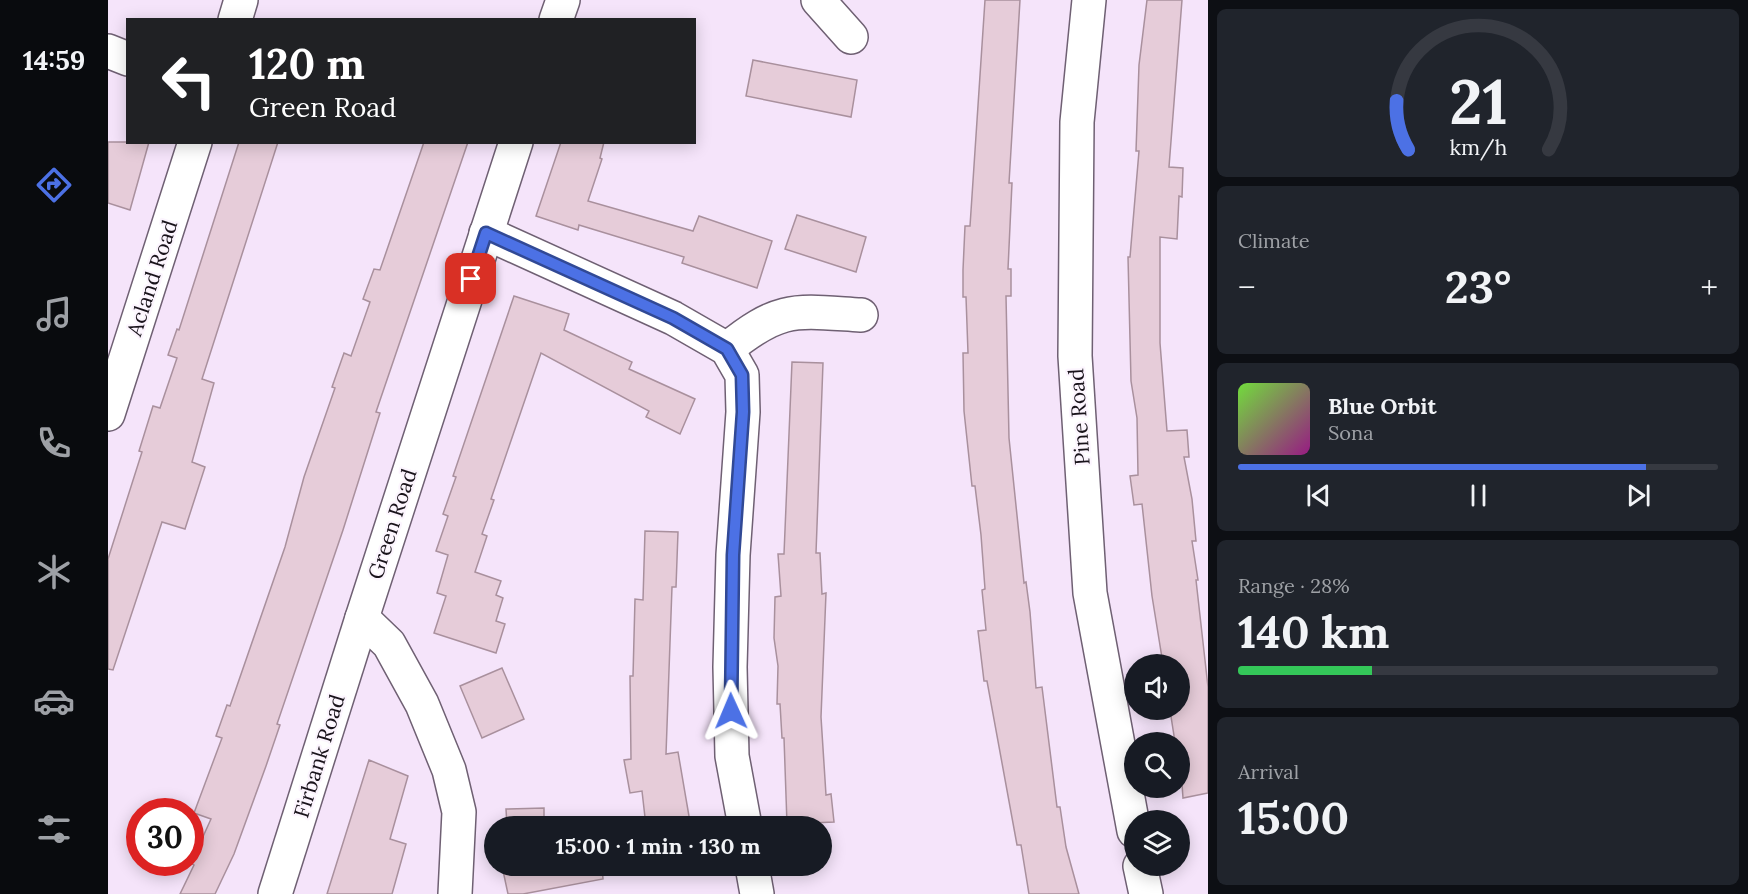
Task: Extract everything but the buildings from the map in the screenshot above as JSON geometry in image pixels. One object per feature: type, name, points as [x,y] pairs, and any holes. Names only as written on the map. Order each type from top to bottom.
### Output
[{"type":"street","points":[[236,18],[241,0]]},
{"type":"street","points":[[557,18],[563,0]]},
{"type":"street","points":[[818,0],[851,37]]},
{"type":"street","name":"Pine Road","points":[[1089,0],[1077,122],[1075,356],[1090,593],[1130,810]]},
{"type":"street","points":[[108,51],[126,58]]},
{"type":"street","name":"Acland Road","points":[[108,414],[194,144]]},
{"type":"street","name":"Green Road","points":[[362,618],[515,144]]},
{"type":"street","points":[[486,233],[673,318],[727,349],[742,375],[730,667],[732,756],[743,816]]},
{"type":"street","points":[[727,349],[753,328],[774,316],[803,312],[861,315]]},
{"type":"street","points":[[362,618],[389,644],[422,704],[449,770],[459,812],[455,894]]},
{"type":"street","name":"Firbank Road","points":[[275,894],[362,618]]},
{"type":"street","points":[[754,876],[757,894]]},
{"type":"street","points":[[1142,876],[1146,894]]},
{"type":"route","points":[[471,279],[486,233],[673,318],[727,349],[742,375],[743,412],[733,555],[731,711]]}]
